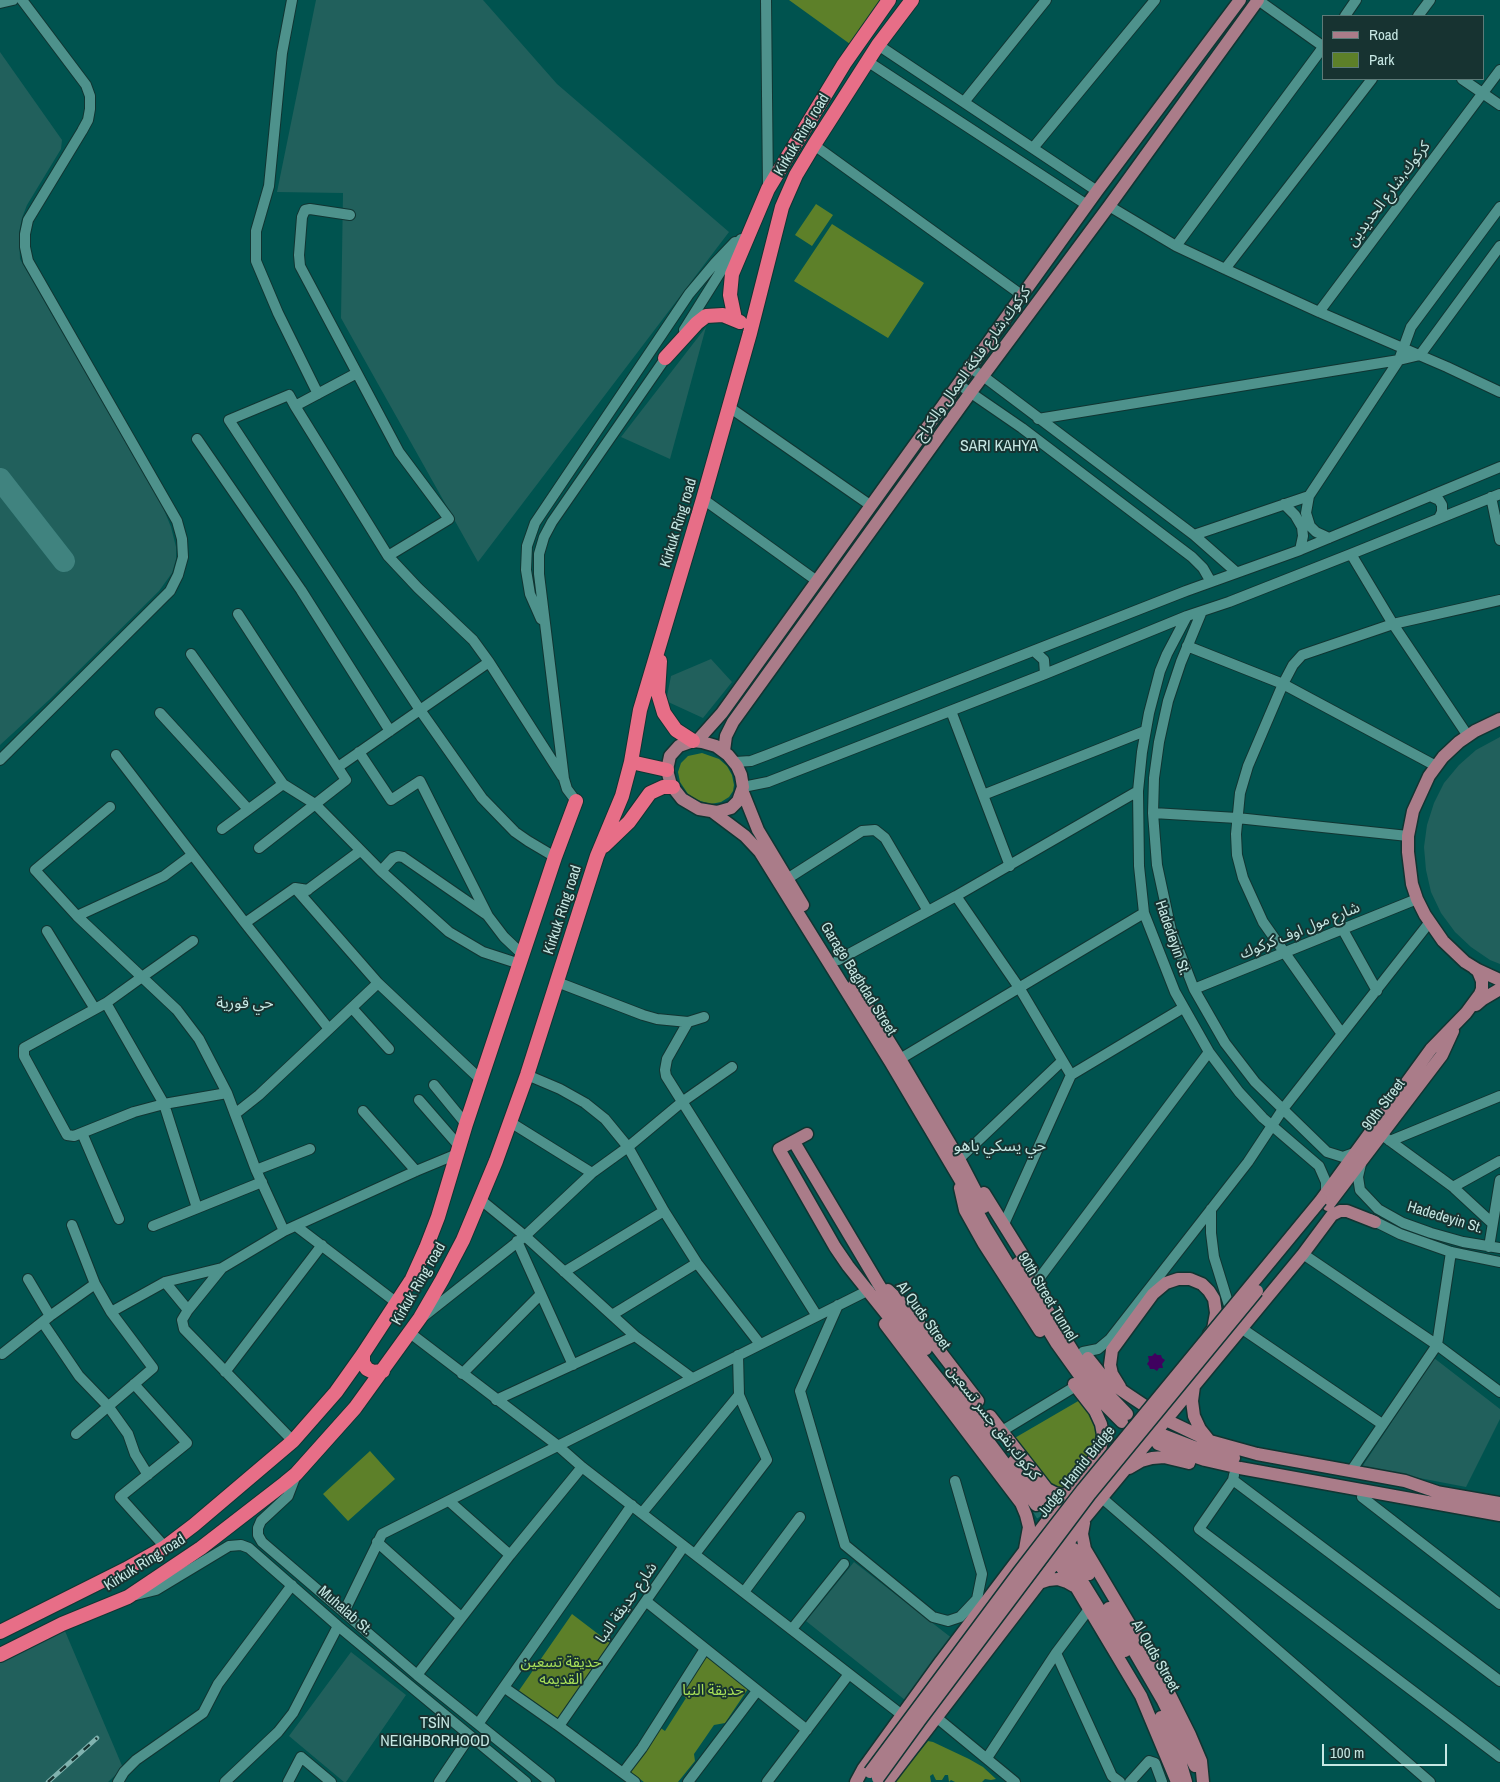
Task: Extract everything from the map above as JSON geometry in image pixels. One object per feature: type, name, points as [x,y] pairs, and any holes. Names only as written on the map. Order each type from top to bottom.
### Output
[{"type":"highway","name":"Kirkuk Ring road","points":[[735,319],[731,301],[730,281],[768,189],[844,64],[890,0]]},
{"type":"highway","name":"Kirkuk Ring road","points":[[0,1656],[62,1624],[128,1597],[228,1528],[296,1474],[355,1408],[383,1371],[410,1334],[450,1264],[481,1200],[510,1122],[600,850],[622,796],[631,762],[640,710],[730,407],[782,207],[796,175],[814,145],[867,61],[912,0]]},
{"type":"highway","points":[[665,358],[697,323],[706,316],[723,314],[735,319],[750,333]]},
{"type":"highway","points":[[659,644],[658,693],[660,703],[672,726],[684,736],[695,741]]},
{"type":"highway","points":[[631,762],[667,770]]},
{"type":"highway","points":[[600,850],[628,822],[650,793],[663,787],[673,787]]},
{"type":"highway","name":"Kirkuk Ring road","points":[[0,1632],[126,1569],[165,1547],[194,1525],[293,1441],[336,1392],[412,1279],[426,1248],[443,1202],[466,1124],[555,857],[576,801]]},
{"type":"highway","points":[[362,1354],[363,1363],[367,1369],[373,1372],[383,1371]]},
{"type":"highway","points":[[336,1392],[345,1394],[351,1399],[355,1408]]},
{"type":"main road","name":"كركوك,شارع فلكة العمال والكراج","points":[[695,741],[716,721],[1087,205],[1240,0]]},
{"type":"main road","name":"كركوك,شارع فلكة العمال والكراج","points":[[724,752],[726,736],[733,722],[971,392],[1258,0]]},
{"type":"main road","points":[[1500,719],[1468,736],[1436,766],[1417,799],[1408,836],[1409,868],[1417,900],[1429,923],[1453,952],[1471,966],[1500,980]]},
{"type":"main road","points":[[695,741],[711,744],[724,752],[735,762],[741,775],[743,789],[738,801],[731,808],[713,812],[699,809],[690,805],[678,795],[667,770],[668,760],[672,752],[679,746],[695,741]]},
{"type":"main road","name":"Garage Baghdad Street","points":[[743,789],[756,825],[787,880],[900,1059],[960,1159],[963,1175]]},
{"type":"main road","name":"Garage Baghdad Street","points":[[713,812],[746,836],[760,852],[963,1175]]},
{"type":"main road","name":"90th Street","points":[[1358,1158],[1386,1138],[1442,1056],[1463,1017],[1480,994],[1483,985],[1481,976],[1471,966]]},
{"type":"main road","name":"90th Street","points":[[1326,1200],[1358,1158],[1431,1049],[1483,998],[1500,989]]},
{"type":"main road","points":[[794,1142],[807,1134]]},
{"type":"main road","name":"Al Quds Street","points":[[874,1288],[794,1142],[779,1149],[835,1247],[848,1266],[894,1308],[1040,1501]]},
{"type":"main road","points":[[856,1782],[863,1769],[947,1653],[1024,1553],[1032,1533],[1069,1494],[1100,1452],[1103,1435],[1101,1424],[1095,1411],[1076,1386],[965,1210],[960,1192],[963,1175],[980,1187],[1083,1352],[1104,1378],[1127,1394],[1166,1420],[1210,1441],[1258,1454],[1405,1480],[1444,1499]]},
{"type":"main road","name":"90th Street Tunnel","points":[[963,1175],[1079,1361],[1124,1418]]},
{"type":"main road","name":"Judge Hamid Bridge","points":[[875,1779],[1019,1572],[1077,1496],[1326,1200]]},
{"type":"main road","name":"Judge Hamid Bridge","points":[[875,1779],[1090,1494],[1326,1200]]},
{"type":"main road","points":[[875,1779],[936,1718],[1039,1583],[1066,1555],[1085,1518],[1303,1254],[1332,1215],[1340,1211],[1347,1211],[1375,1222]]},
{"type":"main road","points":[[1127,1394],[1118,1384],[1110,1365],[1112,1350],[1153,1294],[1166,1283],[1178,1279],[1190,1279],[1202,1284],[1210,1291],[1214,1299],[1215,1321],[1208,1338]]},
{"type":"main road","points":[[1069,1494],[1055,1493],[1047,1489],[906,1308],[894,1295],[874,1288],[878,1312],[891,1332],[1021,1503],[1032,1533],[1066,1555],[1076,1587],[1141,1696],[1177,1782]]},
{"type":"main road","points":[[1194,1386],[1192,1401],[1194,1416],[1200,1429],[1210,1441]]},
{"type":"main road","points":[[1161,1439],[1238,1459],[1444,1499],[1500,1515]]},
{"type":"main road","points":[[1123,1471],[1140,1461],[1164,1457],[1234,1477],[1399,1503],[1444,1499],[1500,1503]]},
{"type":"main road","points":[[1085,1518],[1082,1534],[1085,1549],[1161,1677],[1201,1761],[1203,1782]]},
{"type":"main road","name":"Al Quds Street","points":[[1066,1555],[1159,1704],[1203,1782]]},
{"type":"main road","points":[[1039,1583],[1058,1579],[1076,1587]]},
{"type":"main road","name":"Al Quds Street","points":[[1159,1704],[1186,1782]]},
{"type":"street","points":[[0,2],[13,0]]},
{"type":"street","points":[[0,760],[170,591],[178,575],[183,557],[178,521],[28,261],[25,247],[28,220],[88,120],[90,96],[86,85],[22,0]]},
{"type":"street","points":[[292,0],[282,53],[269,186],[256,230],[256,261],[278,313],[318,394]]},
{"type":"street","points":[[766,0],[768,189]]},
{"type":"street","points":[[964,102],[1046,0]]},
{"type":"street","points":[[1032,148],[1154,0]]},
{"type":"street","points":[[1258,0],[1322,46]]},
{"type":"street","points":[[1346,15],[1356,0]]},
{"type":"street","points":[[1419,15],[1430,0]]},
{"type":"street","points":[[878,46],[1098,191]]},
{"type":"street","points":[[1176,246],[1322,50]]},
{"type":"street","points":[[867,61],[1087,205]]},
{"type":"street","name":"كركوك,شارع الحديدين","points":[[1319,312],[1500,70]]},
{"type":"street","points":[[1224,269],[1369,80]]},
{"type":"street","points":[[1463,80],[1500,105]]},
{"type":"street","points":[[814,145],[1023,296]]},
{"type":"street","points":[[1109,206],[1176,246],[1224,269],[1500,392]]},
{"type":"street","points":[[1329,538],[1316,532],[1310,526],[1306,513],[1309,496],[1398,360],[1411,327],[1500,207]]},
{"type":"street","points":[[350,215],[310,208],[305,210],[302,217],[300,266],[400,452],[449,519],[388,556]]},
{"type":"street","points":[[576,801],[567,789],[564,779],[538,564],[544,537],[552,522],[717,280],[743,235],[757,216]]},
{"type":"street","points":[[546,628],[530,594],[526,570],[527,546],[535,523],[689,294],[715,263],[743,235]]},
{"type":"street","points":[[1038,419],[1420,355],[1500,247]]},
{"type":"street","points":[[970,368],[1194,535],[1236,572]]},
{"type":"street","points":[[295,406],[357,373]]},
{"type":"street","points":[[958,384],[1022,428],[1192,557],[1203,568],[1211,582]]},
{"type":"street","points":[[555,857],[528,841],[492,810],[420,710],[229,420],[289,395],[388,556],[418,588],[473,640],[564,779]]},
{"type":"street","points":[[730,407],[870,506]]},
{"type":"street","points":[[197,440],[302,590],[390,731]]},
{"type":"street","points":[[735,762],[768,756],[1236,572],[1300,550],[1500,467]]},
{"type":"street","points":[[1194,535],[1309,496]]},
{"type":"street","points":[[1430,496],[1437,499],[1442,505],[1442,512],[1439,518]]},
{"type":"street","points":[[743,789],[768,782],[951,711],[1187,616],[1351,554],[1496,496],[1500,540]]},
{"type":"street","points":[[703,499],[817,580]]},
{"type":"street","points":[[1284,504],[1299,521],[1303,536],[1300,550]]},
{"type":"street","points":[[1351,554],[1393,624],[1468,736]]},
{"type":"street","points":[[1342,1034],[1263,922],[1243,878],[1236,848],[1237,818],[1240,793],[1248,766],[1283,684],[1293,665],[1302,656],[1393,624],[1500,600]]},
{"type":"street","name":"Hadedeyin St.","points":[[1202,611],[1170,694],[1160,734],[1154,778],[1153,813],[1157,865],[1171,930],[1194,989],[1225,1043],[1255,1082],[1327,1152],[1343,1157],[1358,1158],[1360,1190],[1378,1209],[1403,1223],[1432,1233],[1463,1242],[1500,1248]]},
{"type":"street","points":[[238,614],[346,780],[259,848]]},
{"type":"street","name":"Hadedeyin St.","points":[[1187,616],[1167,654],[1153,694],[1145,731],[1138,791],[1139,866],[1144,913],[1156,948],[1183,1008],[1209,1052],[1239,1092],[1272,1126],[1319,1166],[1326,1182],[1326,1200],[1400,1234],[1451,1252],[1500,1262]]},
{"type":"street","points":[[1187,646],[1283,684],[1436,766]]},
{"type":"street","points":[[1034,651],[1044,660],[1045,674]]},
{"type":"street","points":[[191,654],[283,784],[315,804],[360,851],[439,924],[483,952],[522,959]]},
{"type":"street","points":[[338,767],[489,662]]},
{"type":"street","points":[[951,711],[1010,866]]},
{"type":"street","points":[[160,713],[248,809]]},
{"type":"street","points":[[983,795],[1145,731]]},
{"type":"street","points":[[359,752],[391,800],[420,781],[488,916],[522,959]]},
{"type":"street","points":[[116,755],[245,924],[329,1029]]},
{"type":"street","points":[[222,829],[283,784]]},
{"type":"street","points":[[838,960],[1010,866],[1138,791]]},
{"type":"street","points":[[110,808],[35,870],[77,916],[142,976],[190,1025],[208,1054],[227,1093],[256,1170],[284,1231]]},
{"type":"street","points":[[1153,813],[1237,818],[1408,836]]},
{"type":"street","points":[[787,880],[862,831],[875,830],[885,838],[928,911]]},
{"type":"street","points":[[245,924],[301,891],[360,851]]},
{"type":"street","points":[[77,916],[164,876],[192,855]]},
{"type":"street","points":[[381,871],[393,858],[403,857],[488,916]]},
{"type":"street","points":[[1139,866],[1157,865]]},
{"type":"street","points":[[301,891],[378,983],[481,1080]]},
{"type":"street","points":[[956,896],[1020,989],[1071,1075]]},
{"type":"street","name":"شارع مول اوف كركوك","points":[[1194,989],[1417,900]]},
{"type":"street","points":[[900,1059],[1020,989],[1144,913]]},
{"type":"street","points":[[1083,1352],[1098,1349],[1110,1339],[1252,1156],[1283,1109],[1429,923]]},
{"type":"street","points":[[1343,930],[1376,991]]},
{"type":"street","points":[[48,931],[95,1009]]},
{"type":"street","points":[[194,941],[106,1003],[24,1048],[24,1056],[67,1135],[74,1136],[134,1112],[164,1104],[227,1093]]},
{"type":"street","points":[[557,982],[657,1019],[688,1022],[704,1017]]},
{"type":"street","points":[[236,1114],[259,1095],[378,983]]},
{"type":"street","points":[[106,1003],[164,1104],[197,1208]]},
{"type":"street","points":[[352,1008],[389,1049]]},
{"type":"street","points":[[1004,1224],[1071,1075],[1183,1008]]},
{"type":"street","points":[[688,1022],[667,1059],[665,1067],[666,1076],[818,1316]]},
{"type":"street","points":[[1038,1280],[1209,1052]]},
{"type":"street","points":[[960,1159],[1062,1061]]},
{"type":"street","points":[[420,1318],[521,1238],[592,1174],[682,1102],[732,1067]]},
{"type":"street","points":[[527,1075],[560,1089],[585,1103],[605,1119],[628,1147],[664,1211],[697,1263],[760,1344]]},
{"type":"street","points":[[434,1085],[466,1124]]},
{"type":"street","points":[[1386,1138],[1500,1096]]},
{"type":"street","points":[[111,1312],[165,1282],[222,1268],[284,1231],[458,1150],[419,1100]]},
{"type":"street","points":[[363,1111],[416,1171]]},
{"type":"street","points":[[510,1122],[592,1174]]},
{"type":"street","points":[[82,1133],[119,1219]]},
{"type":"street","points":[[1386,1138],[1453,1187],[1492,1223]]},
{"type":"street","points":[[256,1170],[310,1148]]},
{"type":"street","points":[[1453,1187],[1500,1161]]},
{"type":"street","points":[[1489,1247],[1500,1180]]},
{"type":"street","points":[[152,1226],[262,1182]]},
{"type":"street","points":[[481,1200],[521,1238],[564,1272],[635,1336],[692,1378]]},
{"type":"street","points":[[1211,1209],[1212,1245],[1216,1268],[1231,1312],[1241,1328],[1382,1424]]},
{"type":"street","points":[[564,1272],[664,1211]]},
{"type":"street","points":[[72,1225],[95,1284],[111,1312],[153,1368],[76,1434]]},
{"type":"street","points":[[296,1226],[397,1303]]},
{"type":"street","points":[[521,1238],[540,1294],[573,1365]]},
{"type":"street","points":[[225,1372],[322,1245]]},
{"type":"street","points":[[1351,1470],[1437,1346],[1451,1252]]},
{"type":"street","points":[[1303,1254],[1437,1346],[1500,1392]]},
{"type":"street","points":[[612,1314],[697,1263]]},
{"type":"street","points":[[222,1268],[188,1310],[182,1320],[184,1329],[293,1441]]},
{"type":"street","points":[[28,1279],[47,1319],[79,1376],[108,1406],[128,1434],[135,1454],[148,1475]]},
{"type":"street","points":[[165,1282],[188,1310]]},
{"type":"street","points":[[2,1354],[95,1284]]},
{"type":"street","points":[[344,1612],[382,1534],[874,1288]]},
{"type":"street","points":[[462,1374],[540,1294]]},
{"type":"street","points":[[838,1305],[800,1391],[845,1545],[933,1617],[948,1621],[960,1617],[976,1598],[982,1574],[956,1481]]},
{"type":"street","points":[[410,1334],[902,1715]]},
{"type":"street","points":[[496,1400],[635,1336]]},
{"type":"street","points":[[694,1554],[766,1460],[739,1395],[738,1355]]},
{"type":"street","points":[[134,1384],[187,1443],[120,1497],[165,1547]]},
{"type":"street","points":[[1002,1431],[1076,1386]]},
{"type":"street","points":[[642,1513],[739,1395]]},
{"type":"street","points":[[417,1675],[510,1555],[582,1467]]},
{"type":"street","points":[[296,1474],[288,1496],[261,1521],[258,1535],[262,1542],[417,1675],[550,1782]]},
{"type":"street","points":[[1500,1681],[1234,1477],[1199,1529],[1500,1756]]},
{"type":"street","points":[[1362,1497],[1500,1604]]},
{"type":"street","points":[[1102,1498],[1430,1782]]},
{"type":"street","points":[[449,1501],[510,1555]]},
{"type":"street","points":[[478,1724],[632,1505]]},
{"type":"street","points":[[744,1592],[800,1517]]},
{"type":"street","points":[[377,1542],[462,1617]]},
{"type":"street","name":"Muhalab St.","points":[[128,1597],[156,1590],[225,1548],[233,1545],[249,1548],[338,1626],[526,1782]]},
{"type":"street","name":"شارع حديقة النبا","points":[[559,1726],[684,1546]]},
{"type":"street","points":[[279,1574],[287,1563]]},
{"type":"street","points":[[792,1629],[844,1564]]},
{"type":"street","points":[[118,1782],[124,1772],[136,1760],[203,1713],[218,1684],[292,1585]]},
{"type":"street","points":[[646,1602],[806,1730]]},
{"type":"street","points":[[987,1758],[1056,1653],[1089,1609]]},
{"type":"street","points":[[226,1782],[274,1737],[293,1713],[338,1626]]},
{"type":"street","points":[[623,1773],[642,1748],[705,1649]]},
{"type":"street","points":[[1056,1653],[1112,1776],[1120,1782]]},
{"type":"street","points":[[767,1782],[849,1674]]},
{"type":"street","points":[[505,1688],[635,1782]]},
{"type":"street","points":[[688,1782],[757,1691]]},
{"type":"street","points":[[936,1718],[1015,1782]]},
{"type":"street","points":[[439,1782],[470,1736]]},
{"type":"street","points":[[288,1782],[301,1757],[331,1782]]},
{"type":"street","points":[[1130,1782],[1146,1762],[1151,1761],[1154,1763],[1162,1782]]},
{"type":"shaded area","points":[[316,0],[483,0],[557,84],[729,232],[478,562],[341,318],[343,193],[277,192]]},
{"type":"shaded area","points":[[0,52],[62,140],[61,149],[27,205],[22,218],[19,233],[20,259],[162,505],[171,527],[176,547],[176,559],[172,573],[159,591],[49,700],[0,745]]},
{"type":"shaded area","points":[[706,327],[670,459],[621,437]]},
{"type":"shaded area","points":[[711,659],[732,682],[703,718],[666,701],[671,676]]},
{"type":"shaded area","points":[[1500,737],[1500,964],[1490,960],[1471,947],[1455,932],[1441,913],[1431,892],[1426,870],[1424,847],[1427,825],[1434,803],[1444,783],[1459,765],[1476,750]]},
{"type":"shaded area","points":[[1155,1353],[1161,1355],[1165,1360],[1162,1364],[1163,1368],[1159,1368],[1157,1371],[1150,1369],[1147,1364],[1149,1361],[1148,1356],[1152,1356]]},
{"type":"shaded area","points":[[1434,1358],[1500,1409],[1500,1419],[1466,1487],[1362,1467]]},
{"type":"shaded area","points":[[854,1562],[953,1639],[905,1700],[806,1621]]},
{"type":"shaded area","points":[[62,1624],[123,1768],[108,1782],[0,1782],[0,1655]]},
{"type":"shaded area","points":[[351,1652],[406,1695],[346,1782],[344,1782],[289,1736]]},
{"type":"green space","points":[[789,0],[882,0],[850,44]]},
{"type":"green space","points":[[816,204],[833,215],[812,246],[795,235]]},
{"type":"green space","points":[[832,224],[924,283],[888,338],[794,281]]},
{"type":"green space","points":[[702,753],[719,759],[727,766],[732,775],[733,791],[729,797],[721,802],[711,804],[697,800],[688,794],[680,782],[678,772],[681,763],[688,756]]},
{"type":"green space","points":[[1080,1400],[1102,1431],[1098,1443],[1069,1494],[1055,1493],[1013,1439]]},
{"type":"green space","points":[[370,1451],[395,1479],[348,1521],[323,1494]]},
{"type":"green space","name":"حديقة تسعين القديمه","points":[[572,1614],[610,1643],[557,1721],[518,1692]]},
{"type":"green space","name":"حديقة النبا","points":[[707,1653],[750,1686],[725,1723],[714,1725],[694,1754],[695,1761],[678,1782],[644,1782],[630,1772],[659,1727],[665,1731],[686,1698],[679,1693]]},
{"type":"green space","points":[[928,1741],[969,1759],[983,1767],[996,1779],[985,1779],[982,1782],[955,1782],[951,1780],[949,1782],[948,1775],[945,1775],[942,1780],[936,1780],[933,1774],[930,1776],[931,1782],[895,1782]]},
{"type":"taxiway","points":[[0,479],[64,561]]},
{"type":"tunnel","points":[[1036,1505],[1051,1530]]},
{"type":"railway","points":[[48,1782],[97,1738]]},
{"type":"district","name":"SARI KAHYA","points":[[999,447]]},
{"type":"district","name":"حي قورية","points":[[245,1004]]},
{"type":"district","name":"حي يسكي باهو","points":[[1000,1147]]},
{"type":"district","name":"TSÎN NEIGHBORHOOD","points":[[435,1733]]}]
